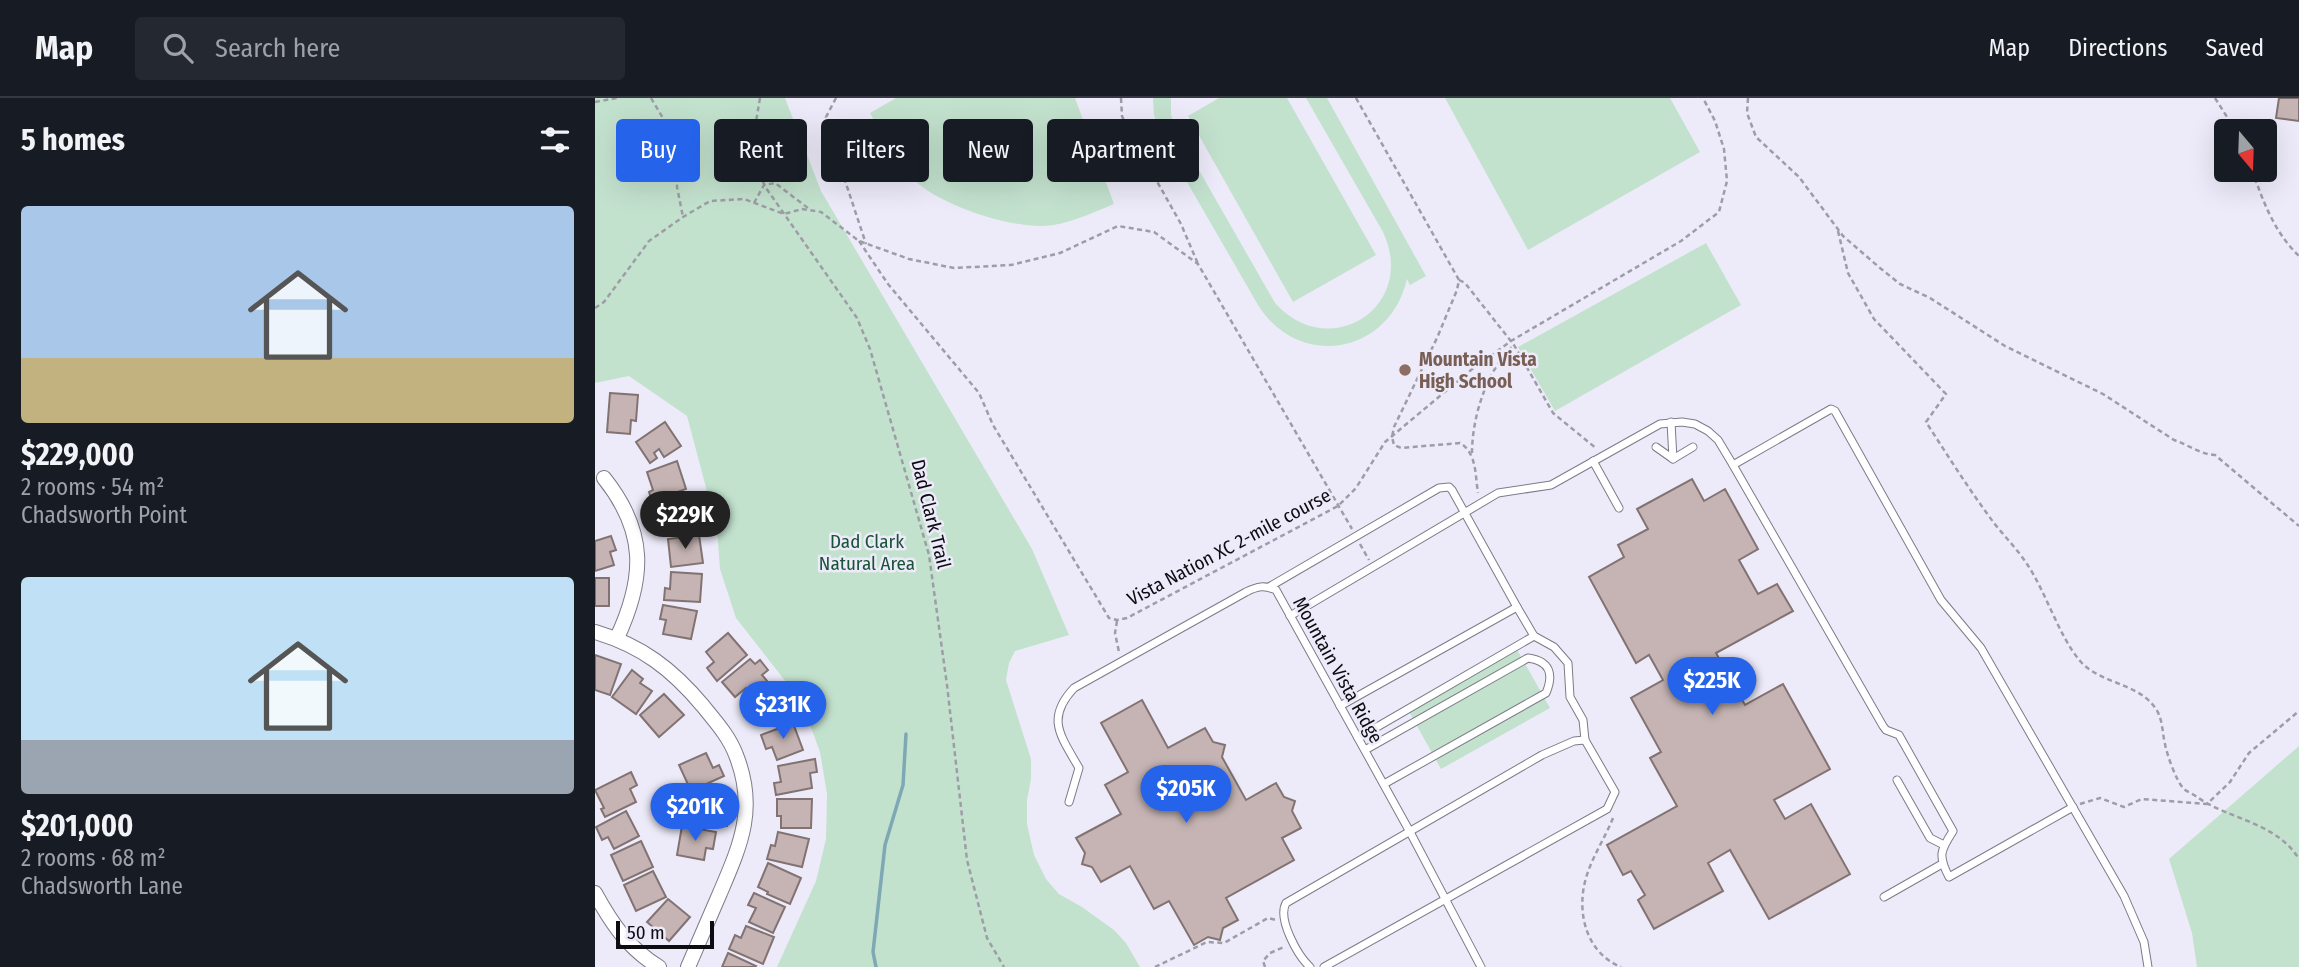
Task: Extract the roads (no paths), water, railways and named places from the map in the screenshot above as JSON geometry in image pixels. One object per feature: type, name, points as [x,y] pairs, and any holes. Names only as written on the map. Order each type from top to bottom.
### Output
[{"type":"street","points":[[604,478],[620,499],[633,526],[637,547],[634,597],[617,638]]},
{"type":"street","points":[[595,632],[617,638],[647,654],[683,681],[729,740],[743,777],[746,807],[741,844],[688,967]]},
{"type":"street","points":[[595,893],[628,944],[659,967]]},
{"type":"lane","points":[[1733,465],[1826,411],[1835,411],[1941,600],[1981,648],[2124,895],[2144,942],[2148,967]]},
{"type":"lane","points":[[1671,422],[1673,458]]},
{"type":"lane","points":[[1290,616],[1498,493],[1551,485],[1660,424],[1695,424],[1717,440],[1883,726],[1899,735],[1932,793],[1953,831],[1941,855],[1942,864],[1949,877],[2073,807]]},
{"type":"lane","points":[[1656,447],[1673,458],[1693,447]]},
{"type":"lane","points":[[1593,461],[1619,508]]},
{"type":"lane","points":[[1269,587],[1444,487],[1452,490],[1534,636],[1554,647],[1568,663],[1570,697],[1583,720],[1585,740],[1615,792],[1607,809],[1324,967]]},
{"type":"lane","name":"Mountain Vista Ridge","points":[[1069,802],[1079,768],[1060,734],[1058,713],[1061,704],[1074,688],[1258,586],[1269,587],[1276,590],[1384,784],[1481,967]]},
{"type":"lane","points":[[1340,706],[1517,607]]},
{"type":"lane","points":[[1358,738],[1534,636]]},
{"type":"lane","points":[[1364,750],[1528,658],[1539,659],[1548,667],[1551,682],[1546,693],[1384,784]]},
{"type":"lane","points":[[1310,967],[1283,922],[1286,903],[1542,755],[1574,740],[1585,740]]},
{"type":"lane","points":[[1898,780],[1930,838],[1944,845]]},
{"type":"lane","points":[[1884,897],[1942,864]]},
{"type":"waterway","points":[[876,967],[873,952],[885,845],[903,785],[906,734]]},
{"type":"place","name":"Mountain Vista High School","points":[[1405,370]]},
{"type":"park label","name":"Dad Clark Natural Area","points":[[867,552]]}]
